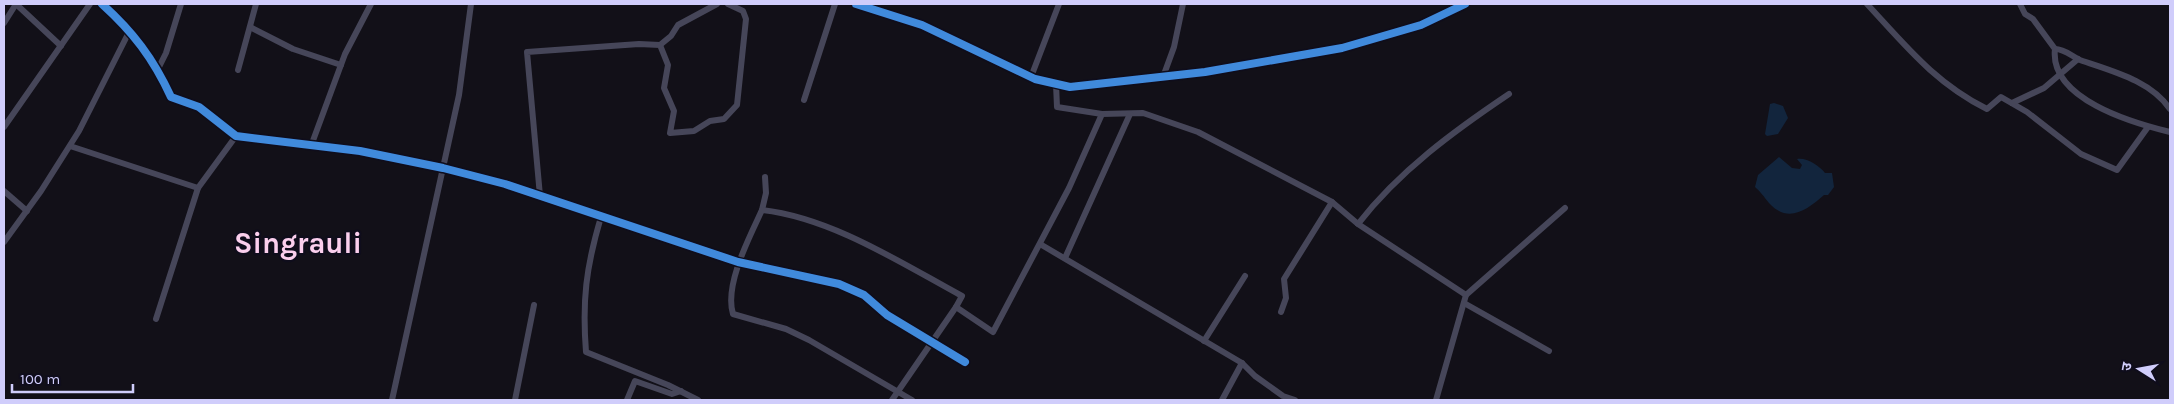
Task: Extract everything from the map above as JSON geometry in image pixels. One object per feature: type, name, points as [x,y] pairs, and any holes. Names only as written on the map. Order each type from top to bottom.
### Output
[{"type":"street","points":[[4,23],[16,4],[60,46]]},
{"type":"street","points":[[4,127],[90,4]]},
{"type":"street","points":[[104,4],[130,30],[158,69],[171,97],[199,107],[236,136],[311,146],[360,150],[443,168],[540,196],[738,262],[839,284],[864,296],[886,314],[965,362]]},
{"type":"street","points":[[158,69],[166,53],[181,4]]},
{"type":"street","points":[[238,70],[256,4]]},
{"type":"street","points":[[311,146],[341,65],[371,4]]},
{"type":"street","points":[[392,400],[459,95],[471,4]]},
{"type":"street","points":[[540,196],[527,52],[639,44],[660,45],[678,25],[717,4]]},
{"type":"street","points":[[660,45],[668,65],[664,88],[674,111],[670,133],[694,131],[710,120],[724,119],[737,105],[746,19],[743,11],[728,4]]},
{"type":"street","points":[[804,100],[835,4]]},
{"type":"street","points":[[856,4],[872,7],[922,25],[1031,77],[1070,87],[1205,72],[1342,48],[1421,25],[1465,4]]},
{"type":"street","points":[[1031,77],[1059,4]]},
{"type":"street","points":[[1163,77],[1174,47],[1182,4]]},
{"type":"street","points":[[1867,4],[1935,77],[1965,98],[1987,109],[2001,97],[2027,112],[2082,154],[2117,170],[2148,127]]},
{"type":"street","points":[[2020,4],[2055,49],[2054,57],[2060,75],[2084,98],[2114,116],[2170,132]]},
{"type":"street","points":[[250,27],[293,49],[341,65]]},
{"type":"street","points":[[4,242],[70,146],[130,30]]},
{"type":"street","points":[[2055,49],[2061,49],[2078,59],[2111,69],[2145,86],[2170,109]]},
{"type":"street","points":[[2012,103],[2044,88],[2078,59]]},
{"type":"street","points":[[1056,84],[1057,107],[1102,114],[1143,113],[1198,132],[1332,202],[1358,224],[1466,295]]},
{"type":"street","points":[[1358,224],[1370,208],[1406,171],[1461,127],[1509,94]]},
{"type":"street","points":[[956,306],[993,332],[1040,244],[1102,114]]},
{"type":"street","points":[[1064,258],[1130,114]]},
{"type":"street","points":[[156,319],[198,188],[236,136]]},
{"type":"street","points":[[70,146],[198,188]]},
{"type":"street","points":[[765,177],[766,193],[762,210],[738,262],[730,306],[733,314],[786,329],[837,355],[912,400]]},
{"type":"street","points":[[4,191],[27,211]]},
{"type":"street","points":[[1281,312],[1286,298],[1284,279],[1332,202]]},
{"type":"street","points":[[1436,400],[1466,295],[1565,208]]},
{"type":"street","points":[[762,210],[812,222],[894,257],[962,296],[892,400]]},
{"type":"street","points":[[601,217],[585,279],[583,318],[586,352],[681,391],[698,400]]},
{"type":"street","points":[[1040,244],[1242,362],[1255,376],[1283,396],[1295,400]]},
{"type":"street","points":[[1204,341],[1245,276]]},
{"type":"street","points":[[1464,303],[1549,351]]},
{"type":"street","points":[[515,400],[534,305]]},
{"type":"street","points":[[1222,400],[1242,362]]},
{"type":"street","points":[[627,400],[635,381],[672,394],[681,391]]},
{"type":"water","points":[[1774,103],[1783,106],[1788,118],[1778,134],[1767,136],[1765,134],[1770,104]]},
{"type":"water","points":[[1779,157],[1792,168],[1800,169],[1802,165],[1797,159],[1804,159],[1825,173],[1832,173],[1834,187],[1828,195],[1824,195],[1804,210],[1790,214],[1783,213],[1769,203],[1755,187],[1758,175]]},
{"type":"cycle path","points":[[102,4],[133,35],[157,70],[171,97],[199,107],[236,136],[360,151],[443,168],[505,184],[738,262],[839,284],[864,295],[887,315],[965,362]]},
{"type":"cycle path","points":[[856,4],[922,25],[1035,79],[1070,87],[1205,72],[1342,48],[1421,25],[1465,4]]},
{"type":"district","name":"Singrauli","points":[[298,243]]}]
